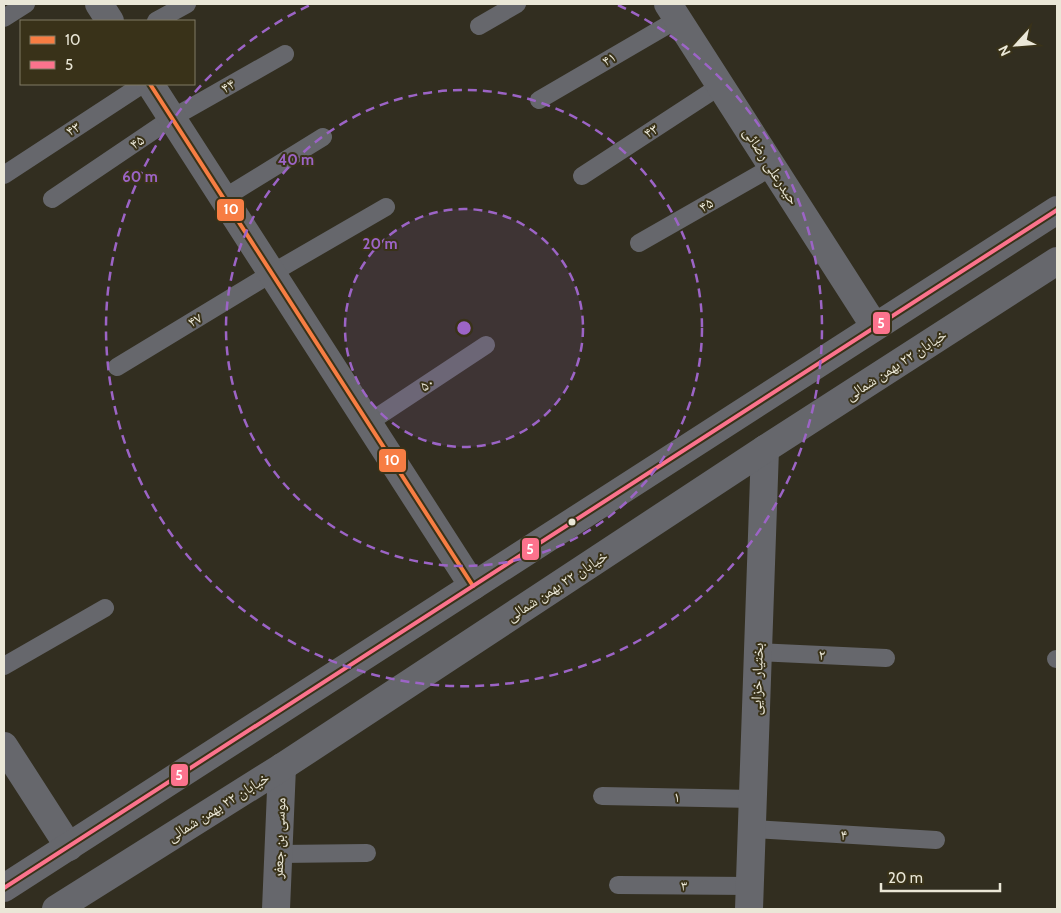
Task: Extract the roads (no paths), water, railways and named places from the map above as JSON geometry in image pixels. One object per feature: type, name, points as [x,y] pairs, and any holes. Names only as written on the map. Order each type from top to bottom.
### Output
[{"type":"street","points":[[99,4],[109,20]]},
{"type":"street","name":"حیدرعلی رضائی","points":[[673,11],[875,327]]},
{"type":"street","points":[[151,85],[473,586]]},
{"type":"street","points":[[4,888],[1057,210]]},
{"type":"street","name":"خیابان ۲۲ بهمن شمالی","points":[[56,909],[282,767],[765,449],[1057,261]]},
{"type":"street","name":"بختیار خزایی","points":[[750,898],[765,449]]},
{"type":"street","points":[[4,746],[69,847]]},
{"type":"street","name":"موسی بن جعفر","points":[[276,909],[282,767]]},
{"type":"lane","points":[[4,18],[26,4]]},
{"type":"lane","points":[[158,20],[187,4]]},
{"type":"lane","points":[[479,26],[517,4]]},
{"type":"lane","name":"۴۱","points":[[539,100],[673,11]]},
{"type":"lane","name":"۴۴","points":[[172,118],[284,54]]},
{"type":"lane","name":"۴۳","points":[[4,175],[140,85]]},
{"type":"lane","name":"۴۳","points":[[582,176],[720,86]]},
{"type":"lane","name":"۴۵","points":[[52,199],[172,118]]},
{"type":"lane","points":[[224,198],[323,136]]},
{"type":"lane","name":"۴۵","points":[[639,243],[772,167]]},
{"type":"lane","name":"۴۷","points":[[118,368],[272,273],[386,207]]},
{"type":"lane","name":"۵۰","points":[[368,423],[486,346]]},
{"type":"lane","points":[[4,666],[105,608]]},
{"type":"lane","name":"۲","points":[[758,652],[886,658]]},
{"type":"lane","name":"۱","points":[[602,796],[753,798]]},
{"type":"lane","name":"۴","points":[[752,829],[936,840]]},
{"type":"lane","points":[[279,854],[367,853]]},
{"type":"lane","name":"۳","points":[[618,885],[750,898]]}]
